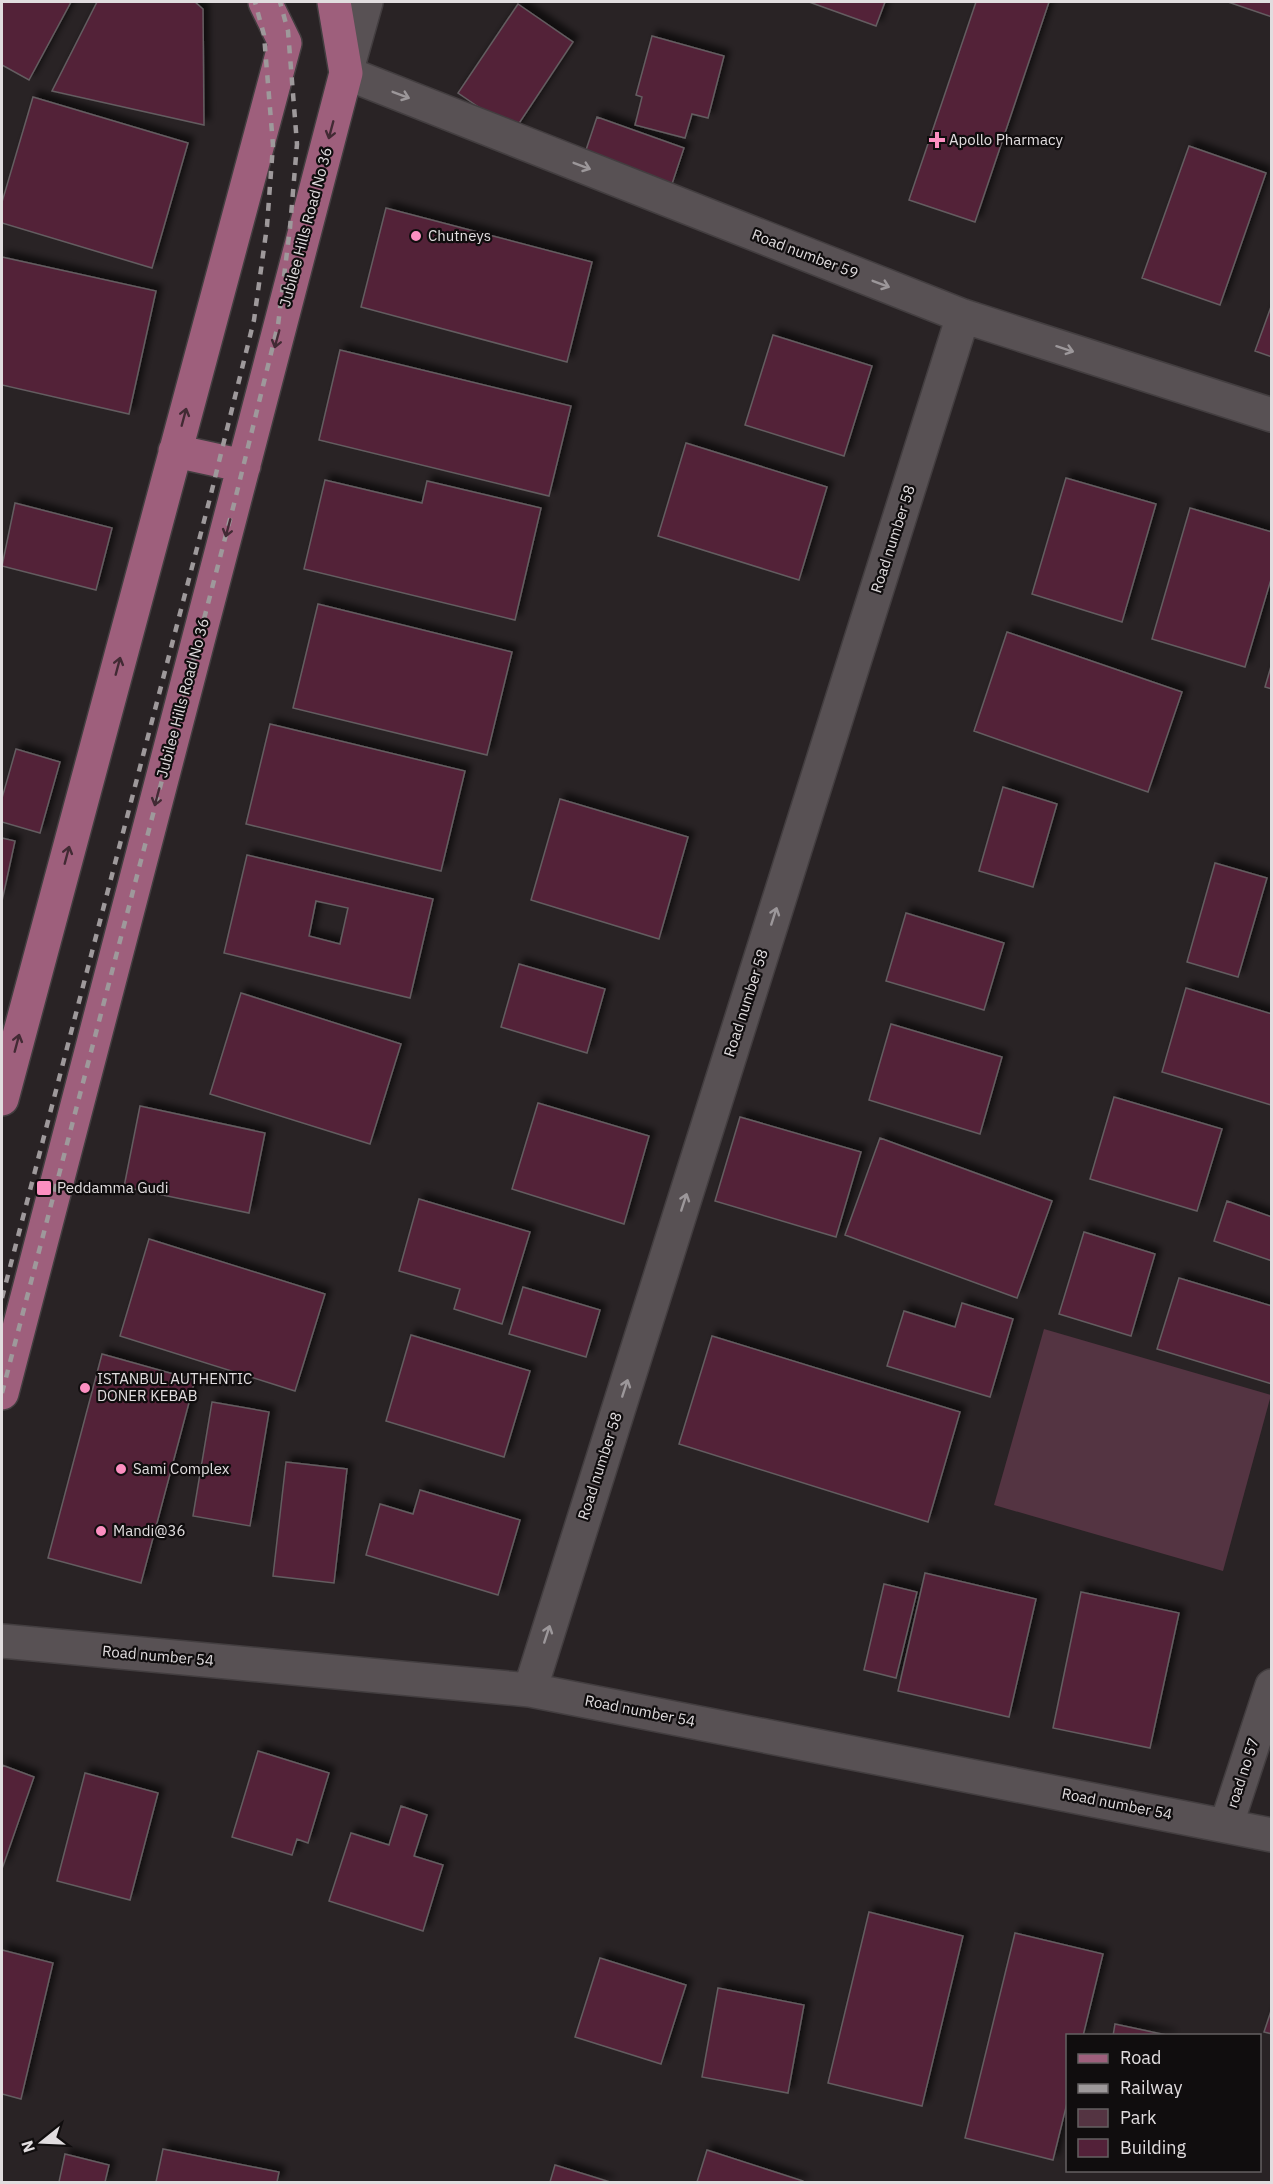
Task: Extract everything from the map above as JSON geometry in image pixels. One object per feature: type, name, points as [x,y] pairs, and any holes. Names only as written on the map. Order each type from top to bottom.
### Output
[{"type":"main road","points":[[2,1100],[285,43],[265,2]]},
{"type":"main road","name":"Jubilee Hills Road No 36","points":[[2,1392],[346,73],[334,2]]},
{"type":"main road","points":[[175,451],[244,466]]},
{"type":"street","points":[[346,73],[366,2]]},
{"type":"street","name":"Road number 59","points":[[346,73],[963,316],[1272,415]]},
{"type":"street","name":"Road number 58","points":[[530,1690],[963,316]]},
{"type":"street","name":"Road number 54","points":[[2,1641],[530,1690],[1272,1835]]},
{"type":"street","name":"road no 57","points":[[1226,1826],[1272,1686]]},
{"type":"green space","points":[[1044,1329],[1271,1395],[1223,1571],[994,1505]]},
{"type":"building","points":[[2,2],[71,2],[29,80],[2,65]]},
{"type":"building","points":[[97,2],[195,2],[203,9],[204,125],[52,91]]},
{"type":"building","points":[[809,2],[885,2],[876,26]]},
{"type":"building","points":[[976,2],[1049,2],[975,222],[909,200]]},
{"type":"building","points":[[1228,2],[1272,2],[1272,17]]},
{"type":"building","points":[[518,4],[573,42],[514,131],[458,93]]},
{"type":"building","points":[[652,36],[724,56],[708,118],[692,114],[685,138],[635,125],[642,97],[636,95]]},
{"type":"building","points":[[33,97],[188,143],[152,268],[2,223],[2,202]]},
{"type":"building","points":[[597,117],[684,148],[672,184],[585,153]]},
{"type":"building","points":[[1189,146],[1266,173],[1220,305],[1142,278]]},
{"type":"building","points":[[386,208],[592,262],[567,362],[361,307]]},
{"type":"building","points":[[2,257],[156,291],[129,414],[2,385]]},
{"type":"building","points":[[1272,304],[1272,357],[1255,351]]},
{"type":"building","points":[[773,335],[872,366],[844,456],[745,425]]},
{"type":"building","points":[[340,350],[571,406],[549,496],[319,440]]},
{"type":"building","points":[[686,443],[827,487],[799,580],[658,536]]},
{"type":"building","points":[[1066,478],[1156,504],[1122,622],[1032,594]]},
{"type":"building","points":[[325,480],[422,503],[427,481],[541,508],[515,620],[304,569]]},
{"type":"building","points":[[15,503],[112,528],[96,590],[2,566]]},
{"type":"building","points":[[1190,508],[1272,532],[1272,576],[1245,667],[1152,639]]},
{"type":"building","points":[[318,604],[512,652],[487,755],[293,708]]},
{"type":"building","points":[[1007,632],[1182,692],[1148,792],[974,731]]},
{"type":"building","points":[[1272,663],[1272,689],[1265,687]]},
{"type":"building","points":[[270,724],[465,771],[441,871],[246,824]]},
{"type":"building","points":[[16,749],[60,762],[40,833],[2,822],[2,798]]},
{"type":"building","points":[[1003,787],[1057,804],[1033,887],[979,871]]},
{"type":"building","points":[[560,799],[688,837],[659,939],[531,900]]},
{"type":"building","points":[[2,838],[15,841],[2,901]]},
{"type":"building","points":[[247,855],[433,899],[410,998],[224,953]],"holes":[[[316,901],[348,908],[340,944],[309,936]]]},
{"type":"building","points":[[1215,863],[1267,878],[1238,977],[1187,962]]},
{"type":"building","points":[[906,913],[1004,943],[984,1010],[886,981]]},
{"type":"building","points":[[519,964],[605,989],[587,1053],[501,1027]]},
{"type":"building","points":[[1186,988],[1272,1014],[1271,1105],[1162,1072]]},
{"type":"building","points":[[241,993],[401,1044],[370,1144],[210,1094]]},
{"type":"building","points":[[891,1024],[1002,1057],[980,1134],[869,1100]]},
{"type":"building","points":[[1114,1097],[1222,1129],[1197,1211],[1090,1179]]},
{"type":"building","points":[[538,1103],[649,1136],[624,1224],[512,1189]]},
{"type":"building","points":[[140,1106],[265,1133],[249,1213],[124,1187]]},
{"type":"building","points":[[740,1117],[861,1152],[836,1237],[715,1201]]},
{"type":"building","points":[[880,1138],[1052,1201],[1017,1298],[845,1235]]},
{"type":"building","points":[[419,1199],[530,1232],[502,1324],[454,1309],[460,1289],[399,1271]]},
{"type":"building","points":[[1227,1201],[1272,1217],[1272,1261],[1214,1241]]},
{"type":"building","points":[[1084,1232],[1155,1254],[1131,1336],[1059,1314]]},
{"type":"building","points":[[149,1239],[325,1294],[295,1391],[120,1336]]},
{"type":"building","points":[[1179,1278],[1272,1306],[1272,1384],[1157,1349]]},
{"type":"building","points":[[523,1287],[600,1310],[586,1357],[509,1334]]},
{"type":"building","points":[[962,1303],[1013,1319],[990,1397],[887,1366],[904,1311],[955,1327]]},
{"type":"building","points":[[411,1335],[530,1371],[504,1457],[386,1421]]},
{"type":"building","points":[[712,1336],[960,1412],[928,1522],[679,1444]]},
{"type":"building","name":"Sami Complex","points":[[102,1354],[195,1380],[141,1583],[48,1558]]},
{"type":"building","points":[[212,1402],[269,1412],[250,1526],[193,1516]]},
{"type":"building","points":[[286,1462],[347,1469],[334,1583],[273,1576]]},
{"type":"building","points":[[420,1490],[520,1520],[498,1595],[366,1555],[380,1504],[413,1514]]},
{"type":"building","points":[[925,1573],[1036,1599],[1009,1717],[898,1691]]},
{"type":"building","points":[[884,1584],[917,1592],[896,1678],[864,1670]]},
{"type":"building","points":[[1081,1592],[1179,1613],[1150,1748],[1053,1728]]},
{"type":"building","points":[[258,1751],[329,1773],[308,1843],[297,1839],[292,1855],[232,1837]]},
{"type":"building","points":[[2,1765],[34,1777],[2,1869]]},
{"type":"building","points":[[85,1773],[158,1793],[130,1900],[57,1881]]},
{"type":"building","points":[[401,1806],[427,1815],[414,1856],[443,1865],[423,1931],[329,1901],[351,1833],[389,1845]]},
{"type":"building","points":[[869,1912],[963,1936],[922,2106],[828,2083]]},
{"type":"building","points":[[1015,1933],[1103,1954],[1083,2034],[1066,2034],[1066,2107],[1053,2160],[965,2138]]},
{"type":"building","points":[[2,1950],[53,1963],[21,2099],[2,2094]]},
{"type":"building","points":[[600,1958],[686,1985],[661,2064],[575,2037]]},
{"type":"building","points":[[718,1988],[804,2005],[788,2093],[702,2077]]},
{"type":"building","points":[[1272,2008],[1272,2034],[1264,2032]]},
{"type":"building","points":[[1115,2024],[1162,2034],[1113,2034]]},
{"type":"building","points":[[163,2149],[279,2172],[277,2182],[156,2182]]},
{"type":"building","points":[[707,2150],[803,2181],[803,2182],[697,2182]]},
{"type":"building","points":[[65,2154],[109,2165],[105,2182],[59,2182]]},
{"type":"building","points":[[555,2165],[610,2182],[550,2182]]},
{"type":"railway","points":[[2,1298],[210,498],[254,320],[267,226],[273,145],[264,35],[255,2]]},
{"type":"railway","points":[[2,1393],[234,504],[278,325],[290,228],[297,144],[288,31],[280,2]]},
{"type":"place","name":"Apollo Pharmacy","points":[[937,140]]},
{"type":"place","name":"Chutneys","points":[[416,236]]},
{"type":"place","name":"Peddamma Gudi","points":[[44,1188]]},
{"type":"place","name":"ISTANBUL AUTHENTIC DONER KEBAB","points":[[85,1388]]},
{"type":"place","name":"Sami Complex","points":[[121,1469]]},
{"type":"place","name":"Mandi@36","points":[[101,1531]]}]
